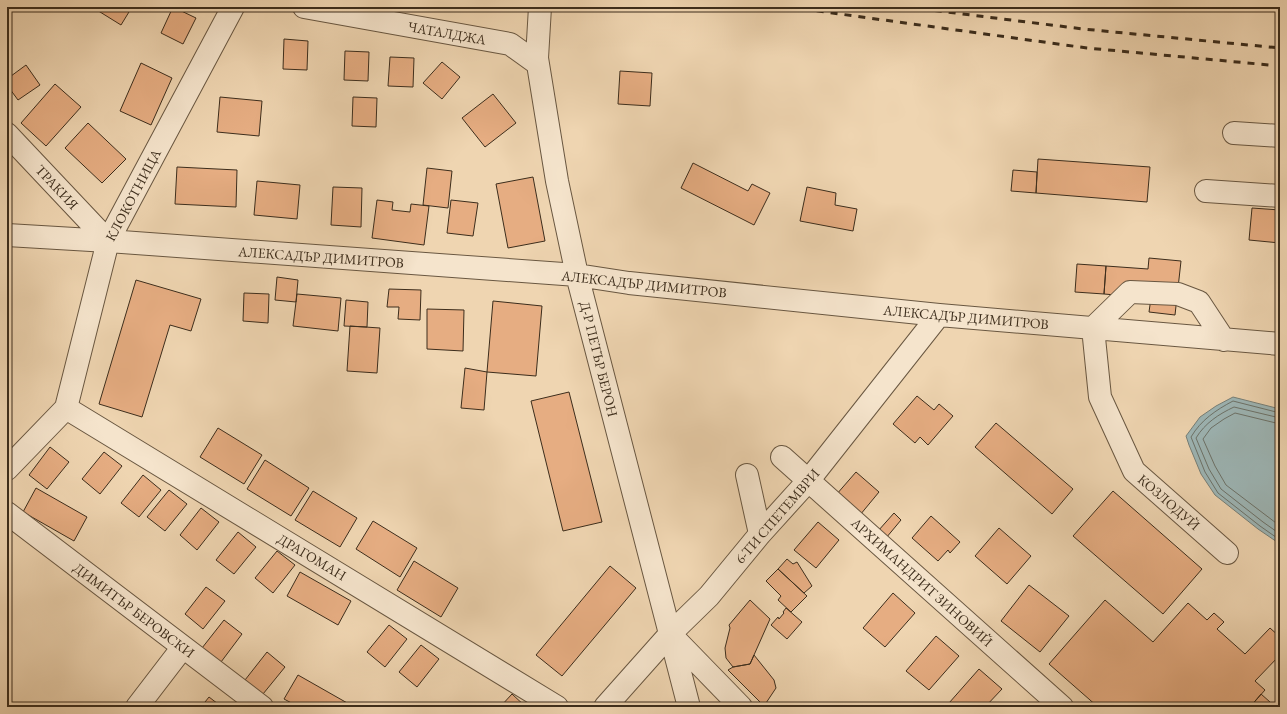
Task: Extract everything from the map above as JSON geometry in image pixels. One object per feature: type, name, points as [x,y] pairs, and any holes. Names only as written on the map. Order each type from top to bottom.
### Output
[{"type":"street","name":"КЛОКОТНИЦА","points":[[7,469],[66,408],[108,241],[234,7]]},
{"type":"street","name":"ЧАТАЛДЖА","points":[[304,7],[510,44],[538,64]]},
{"type":"street","name":"Д-Р ПЕТЪР БЕРОН","points":[[540,7],[537,58],[557,181],[577,275],[689,707]]},
{"type":"street","points":[[1234,133],[1280,136]]},
{"type":"street","name":"ТРАКИЯ","points":[[7,134],[108,241]]},
{"type":"street","points":[[1206,191],[1280,196]]},
{"type":"street","name":"АЛЕКСАДЪР ДИМИТРОВ","points":[[7,235],[577,275],[629,283],[939,315],[1280,344]]},
{"type":"street","points":[[1093,328],[1130,292],[1178,294],[1199,302],[1224,340]]},
{"type":"street","name":"6-ТИ СПЕТЕМВРИ","points":[[605,707],[670,634],[710,596],[760,534],[808,481],[939,315]]},
{"type":"street","name":"КОЗЛОДУЙ","points":[[1093,328],[1100,397],[1134,471],[1227,553]]},
{"type":"street","name":"ДРАГОМАН","points":[[66,408],[557,707]]},
{"type":"street","name":"АРХИМАНДРИТ ЗИНОВИЙ","points":[[782,457],[1062,707]]},
{"type":"street","points":[[747,475],[760,534]]},
{"type":"street","name":"ДИМИТЪР БЕРОВСКИ","points":[[7,513],[262,707]]},
{"type":"street","points":[[670,634],[741,707]]},
{"type":"street","points":[[137,707],[183,647]]},
{"type":"water","points":[[1233,397],[1280,409],[1280,544],[1258,529],[1215,495],[1201,474],[1186,436],[1200,417]]},
{"type":"building","points":[[92,7],[132,7],[121,25]]},
{"type":"building","points":[[173,7],[196,18],[183,44],[161,33]]},
{"type":"building","points":[[284,39],[308,41],[307,70],[283,69]]},
{"type":"building","points":[[345,51],[369,52],[368,81],[344,80]]},
{"type":"building","points":[[390,57],[414,58],[413,87],[388,86]]},
{"type":"building","points":[[442,62],[460,77],[442,99],[423,83]]},
{"type":"building","points":[[141,63],[172,78],[151,125],[120,111]]},
{"type":"building","points":[[26,65],[40,85],[18,100],[7,85],[7,79]]},
{"type":"building","points":[[620,71],[652,73],[650,106],[618,104]]},
{"type":"building","points":[[55,84],[81,107],[46,146],[21,123]]},
{"type":"building","points":[[493,94],[516,123],[485,147],[462,118]]},
{"type":"building","points":[[220,97],[262,101],[259,136],[217,132]]},
{"type":"building","points":[[353,97],[377,98],[376,127],[352,126]]},
{"type":"building","points":[[88,123],[126,159],[102,183],[65,148]]},
{"type":"building","points":[[1038,159],[1150,167],[1147,202],[1036,193]]},
{"type":"building","points":[[693,163],[748,191],[752,184],[770,193],[754,225],[681,188]]},
{"type":"building","points":[[177,167],[237,170],[236,207],[175,204]]},
{"type":"building","points":[[427,168],[452,171],[448,208],[423,205]]},
{"type":"building","points":[[1013,170],[1037,172],[1036,193],[1011,191]]},
{"type":"building","points":[[533,177],[545,241],[508,248],[496,184]]},
{"type":"building","points":[[257,181],[300,185],[297,219],[254,215]]},
{"type":"building","points":[[333,187],[362,188],[361,227],[331,225]]},
{"type":"building","points":[[807,187],[836,193],[835,205],[857,209],[853,231],[800,221]]},
{"type":"building","points":[[377,200],[393,202],[392,210],[410,212],[411,204],[429,206],[424,245],[372,238]]},
{"type":"building","points":[[451,200],[478,203],[473,236],[447,233]]},
{"type":"building","points":[[1252,208],[1280,210],[1280,243],[1249,240]]},
{"type":"building","points":[[1149,258],[1181,261],[1175,315],[1149,312],[1151,298],[1104,294],[1106,266],[1148,269]]},
{"type":"building","points":[[1077,264],[1106,266],[1104,294],[1075,292]]},
{"type":"building","points":[[7,267],[9,267],[8,292],[7,292]]},
{"type":"building","points":[[277,277],[298,280],[296,302],[275,300]]},
{"type":"building","points":[[136,280],[201,299],[191,331],[170,325],[142,417],[99,404]]},
{"type":"building","points":[[389,289],[421,290],[420,320],[398,319],[399,307],[387,307]]},
{"type":"building","points":[[244,293],[269,294],[268,323],[243,321]]},
{"type":"building","points":[[297,294],[341,298],[338,331],[293,326]]},
{"type":"building","points":[[346,300],[368,302],[367,327],[344,326]]},
{"type":"building","points":[[493,301],[542,306],[536,376],[487,372]]},
{"type":"building","points":[[427,309],[464,310],[463,351],[427,349]]},
{"type":"building","points":[[350,326],[380,328],[377,373],[347,371]]},
{"type":"building","points":[[465,368],[487,372],[484,410],[461,408]]},
{"type":"building","points":[[569,392],[602,522],[563,531],[531,401]]},
{"type":"building","points":[[917,396],[934,410],[939,404],[953,416],[928,445],[920,437],[915,443],[893,424]]},
{"type":"building","points":[[996,423],[1073,489],[1052,514],[975,447]]},
{"type":"building","points":[[218,428],[262,455],[244,484],[200,457]]},
{"type":"building","points":[[50,447],[69,462],[47,489],[29,475]]},
{"type":"building","points":[[104,452],[122,466],[100,494],[82,479]]},
{"type":"building","points":[[265,460],[309,488],[291,516],[247,489]]},
{"type":"building","points":[[856,472],[879,492],[860,515],[836,495]]},
{"type":"building","points":[[143,475],[161,490],[139,517],[121,503]]},
{"type":"building","points":[[36,488],[87,517],[74,541],[23,512]]},
{"type":"building","points":[[169,490],[187,504],[165,531],[147,517]]},
{"type":"building","points":[[313,491],[357,518],[340,547],[295,520]]},
{"type":"building","points":[[1113,491],[1202,569],[1163,614],[1073,536]]},
{"type":"building","points":[[201,508],[219,522],[197,550],[180,535]]},
{"type":"building","points":[[894,513],[901,520],[886,538],[878,531]]},
{"type":"building","points":[[931,516],[960,542],[950,553],[948,550],[938,561],[912,538]]},
{"type":"building","points":[[373,521],[417,548],[400,577],[356,549]]},
{"type":"building","points":[[818,522],[839,540],[816,568],[794,550]]},
{"type":"building","points":[[999,528],[1031,556],[1007,584],[975,556]]},
{"type":"building","points":[[238,532],[256,547],[234,574],[216,560]]},
{"type":"building","points":[[277,551],[295,565],[273,593],[255,578]]},
{"type":"building","points":[[787,559],[793,564],[797,562],[812,586],[804,593],[778,569]]},
{"type":"building","points":[[414,561],[458,588],[441,617],[397,590]]},
{"type":"building","points":[[610,566],[636,588],[562,676],[536,655]]},
{"type":"building","points":[[778,569],[807,596],[791,612],[778,600],[781,596],[766,581]]},
{"type":"building","points":[[300,572],[351,601],[338,625],[287,596]]},
{"type":"building","points":[[1029,585],[1069,616],[1040,652],[1001,621]]},
{"type":"building","points":[[206,587],[225,601],[203,629],[185,614]]},
{"type":"building","points":[[893,593],[915,613],[885,647],[863,628]]},
{"type":"building","points":[[750,600],[770,619],[750,664],[733,667],[726,658],[725,648],[730,628],[729,625]]},
{"type":"building","points":[[1105,600],[1153,642],[1188,603],[1207,620],[1214,613],[1224,622],[1217,629],[1245,654],[1270,628],[1280,637],[1280,655],[1255,681],[1265,690],[1250,707],[1098,707],[1049,664]]},
{"type":"building","points":[[786,608],[802,622],[787,639],[771,625],[778,617],[779,619]]},
{"type":"building","points":[[224,620],[242,634],[221,662],[202,648]]},
{"type":"building","points":[[389,625],[407,639],[385,667],[367,652]]},
{"type":"building","points":[[936,636],[959,656],[929,690],[906,671]]},
{"type":"building","points":[[421,645],[439,659],[417,687],[399,672]]},
{"type":"building","points":[[267,652],[285,667],[263,694],[245,680]]},
{"type":"building","points":[[754,655],[774,680],[776,688],[764,706],[728,670],[733,667],[750,664]]},
{"type":"building","points":[[979,669],[1002,689],[985,707],[954,707],[949,703]]},
{"type":"building","points":[[298,675],[349,704],[347,707],[299,707],[284,699]]},
{"type":"building","points":[[512,694],[526,707],[500,707]]},
{"type":"building","points":[[1261,694],[1270,702],[1266,707],[1250,707]]},
{"type":"building","points":[[209,697],[222,707],[201,707]]},
{"type":"railway","points":[[789,7],[1087,48],[1280,66]]},
{"type":"railway","points":[[907,7],[1083,29],[1280,48]]}]
